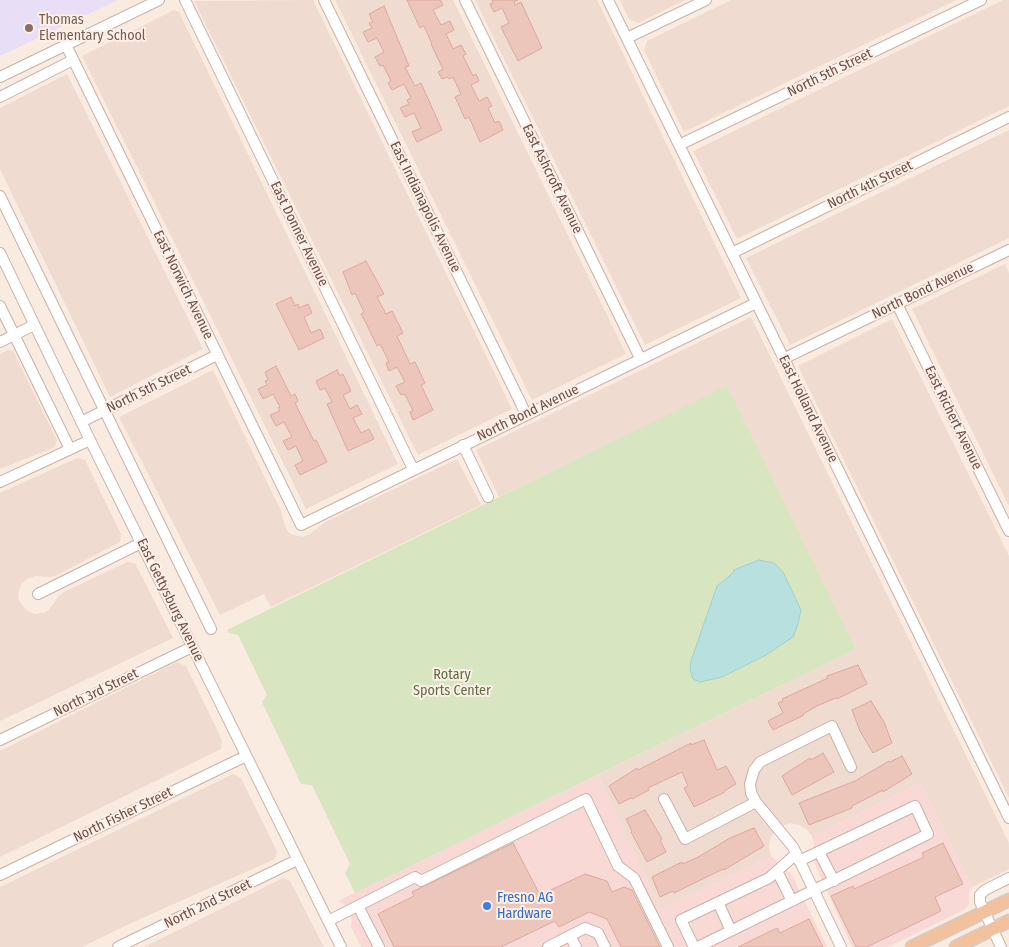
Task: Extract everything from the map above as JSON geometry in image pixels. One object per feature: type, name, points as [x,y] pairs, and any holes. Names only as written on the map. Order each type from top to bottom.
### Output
[{"type":"main road","points":[[912,947],[1009,900]]},
{"type":"main road","points":[[956,947],[1009,921]]},
{"type":"street","points":[[0,77],[160,0]]},
{"type":"street","name":"East Donner Avenue","points":[[185,0],[413,469]]},
{"type":"street","name":"East Indianapolis Avenue","points":[[324,0],[526,414]]},
{"type":"street","name":"East Ashcroft Avenue","points":[[465,0],[640,358]]},
{"type":"street","name":"East Holland Avenue","points":[[608,0],[1009,818]]},
{"type":"street","points":[[627,38],[706,0]]},
{"type":"street","name":"North 5th Street","points":[[679,145],[981,0]]},
{"type":"street","name":"East Norwich Avenue","points":[[66,45],[300,525]]},
{"type":"street","points":[[0,97],[73,60]]},
{"type":"street","name":"North 4th Street","points":[[732,253],[1009,117]]},
{"type":"street","name":"East Gettysburg Avenue","points":[[0,196],[211,629]]},
{"type":"street","name":"North Bond Avenue","points":[[784,359],[1009,250]]},
{"type":"street","name":"East Gettysburg Avenue","points":[[0,253],[81,422],[341,947]]},
{"type":"street","name":"North Bond Avenue","points":[[300,525],[756,303]]},
{"type":"street","name":"East Richert Avenue","points":[[897,304],[1009,532]]},
{"type":"street","points":[[0,306],[70,449]]},
{"type":"street","points":[[0,342],[34,326]]},
{"type":"street","name":"North 5th Street","points":[[81,422],[217,355]]},
{"type":"street","points":[[0,482],[90,440]]},
{"type":"street","points":[[463,445],[488,497]]},
{"type":"street","points":[[38,594],[141,543]]},
{"type":"street","name":"North 3rd Street","points":[[0,740],[192,646]]},
{"type":"street","points":[[841,947],[796,854],[756,802],[750,784],[754,770],[760,762],[832,726],[851,767]]},
{"type":"street","name":"North Fisher Street","points":[[0,875],[246,756]]},
{"type":"street","points":[[328,921],[415,877],[421,881],[586,798],[618,866],[634,878],[668,947]]},
{"type":"street","points":[[664,799],[685,840],[756,802]]},
{"type":"street","points":[[694,947],[681,920],[769,878],[796,854],[819,852],[915,806],[928,834],[698,947]]},
{"type":"street","points":[[819,852],[834,881]]},
{"type":"street","name":"North 2nd Street","points":[[118,947],[297,860]]},
{"type":"street","points":[[777,871],[792,901]]},
{"type":"street","points":[[1009,878],[985,890],[980,895],[980,902],[984,912],[1001,947],[1009,943]]},
{"type":"street","points":[[718,902],[732,931]]},
{"type":"street","points":[[358,906],[379,947]]},
{"type":"street","points":[[551,946],[585,928],[598,933],[605,947]]},
{"type":"street","points":[[570,936],[576,947]]},
{"type":"shaded area","name":"Thomas Elementary School","points":[[0,0],[118,0],[0,56]]},
{"type":"shaded area","points":[[313,0],[512,409],[418,455],[194,1]]},
{"type":"shaded area","points":[[335,0],[453,0],[626,354],[532,400]]},
{"type":"shaded area","points":[[475,0],[597,0],[741,298],[645,345]]},
{"type":"shaded area","points":[[620,0],[685,0],[638,23],[629,19]]},
{"type":"shaded area","points":[[731,0],[956,0],[684,132],[644,50],[647,41]]},
{"type":"shaded area","points":[[1003,0],[1009,0],[1009,106],[737,239],[693,151]]},
{"type":"shaded area","points":[[174,10],[179,12],[398,464],[306,509],[82,56]]},
{"type":"shaded area","points":[[67,74],[203,349],[110,397],[0,169],[0,108]]},
{"type":"shaded area","points":[[1009,130],[1009,238],[790,345],[746,258]]},
{"type":"shaded area","points":[[1005,264],[1009,273],[1009,506],[912,309]]},
{"type":"shaded area","points":[[751,317],[1009,843],[1009,869],[972,887],[921,783],[812,836],[799,825],[790,823],[782,826],[775,831],[770,839],[771,856],[661,909],[598,775],[856,649],[727,387],[499,497],[476,450]]},
{"type":"shaded area","points":[[892,319],[1009,556],[1009,798],[798,366]]},
{"type":"shaded area","points":[[8,350],[13,351],[57,440],[55,447],[0,469],[0,354]]},
{"type":"shaded area","points":[[213,370],[281,511],[285,526],[288,532],[293,535],[303,537],[310,534],[325,522],[457,459],[481,505],[271,607],[264,594],[220,615],[119,417]]},
{"type":"shaded area","points":[[77,458],[85,460],[121,534],[120,542],[57,575],[50,577],[35,576],[27,579],[22,583],[18,598],[28,611],[35,614],[43,613],[49,610],[64,592],[127,562],[135,563],[173,638],[0,721],[0,493]]},
{"type":"shaded area","points":[[177,662],[186,666],[222,740],[221,749],[0,857],[0,751]]},
{"type":"shaded area","points":[[233,774],[241,778],[277,851],[275,859],[82,947],[0,947],[0,887]]},
{"type":"shaded area","points":[[598,775],[661,909],[771,856],[792,875],[827,947],[361,947],[351,927],[352,920],[344,904],[338,901]]},
{"type":"shaded area","points":[[921,783],[972,887],[969,892],[969,904],[965,909],[888,947],[852,947],[815,864],[812,836]]},
{"type":"shaded area","points":[[283,878],[290,881],[324,947],[144,947]]},
{"type":"green space","name":"Rotary Sports Center","points":[[727,386],[856,649],[355,893],[345,873],[350,864],[312,785],[301,784],[262,702],[267,695],[238,635],[229,633],[227,630]]},
{"type":"water","points":[[759,560],[774,563],[783,572],[801,610],[793,637],[766,655],[722,677],[700,682],[693,679],[690,670],[691,661],[717,586],[734,570]]},
{"type":"building","points":[[407,0],[440,0],[443,5],[433,10],[441,25],[450,21],[454,30],[446,34],[453,49],[461,45],[466,54],[463,56],[473,76],[476,74],[479,81],[471,85],[479,101],[487,97],[492,106],[488,108],[495,123],[499,121],[503,130],[480,142],[469,117],[465,119],[455,97],[461,94],[453,77],[442,79],[438,72],[443,69],[432,44],[424,26],[420,28]]},
{"type":"building","points":[[492,0],[518,0],[514,2],[515,5],[521,2],[542,48],[518,61],[501,27],[509,23],[502,8],[494,12],[490,4],[493,3]]},
{"type":"building","points":[[384,6],[409,66],[405,67],[415,86],[421,83],[442,130],[417,142],[412,132],[421,128],[414,113],[405,117],[400,108],[409,104],[407,100],[411,98],[404,84],[392,90],[388,83],[391,81],[383,65],[380,66],[375,57],[384,52],[377,38],[368,42],[363,32],[372,28],[369,23],[373,22],[369,14]]},
{"type":"building","points":[[366,261],[384,294],[377,297],[386,314],[392,311],[403,333],[397,336],[410,364],[415,362],[425,383],[421,385],[433,410],[413,420],[410,412],[413,411],[405,394],[401,395],[396,386],[405,382],[397,367],[389,371],[386,363],[389,362],[380,344],[377,346],[361,314],[364,312],[355,293],[352,295],[343,272]]},
{"type":"building","points":[[291,297],[295,306],[298,304],[299,308],[308,304],[312,313],[304,317],[311,333],[320,329],[324,338],[299,350],[276,304]]},
{"type":"building","points":[[276,366],[291,396],[295,394],[298,401],[295,403],[327,462],[300,475],[295,465],[303,461],[296,446],[288,450],[283,441],[292,437],[284,422],[276,426],[270,415],[280,411],[278,408],[280,407],[273,394],[263,399],[258,389],[267,385],[265,381],[268,380],[265,372]]},
{"type":"building","points":[[337,370],[340,376],[343,374],[351,391],[343,395],[350,409],[357,405],[362,414],[353,418],[361,433],[369,429],[374,439],[348,451],[327,404],[332,402],[325,388],[320,390],[316,381]]},
{"type":"building","points":[[858,665],[867,684],[837,699],[819,705],[804,715],[773,730],[768,721],[783,713],[778,703],[783,701],[782,699],[828,678],[827,676]]},
{"type":"building","points":[[871,701],[884,722],[892,743],[873,753],[860,731],[852,710]]},
{"type":"building","points":[[704,740],[717,770],[726,766],[736,784],[725,792],[694,807],[684,788],[688,786],[682,772],[619,804],[609,786],[637,768],[638,770],[691,743],[691,745]]},
{"type":"building","points":[[823,753],[834,772],[792,795],[782,776],[810,758],[811,760]]},
{"type":"building","points":[[902,756],[912,774],[883,792],[883,790],[852,806],[852,808],[809,825],[799,803],[855,781],[889,761]]},
{"type":"building","points":[[645,810],[662,839],[660,840],[666,852],[647,862],[626,819]]},
{"type":"building","points":[[754,828],[764,846],[724,870],[674,893],[673,891],[660,897],[652,877],[682,862],[683,864],[700,856],[730,838]]},
{"type":"building","points":[[513,843],[540,895],[585,874],[607,881],[612,892],[624,887],[632,890],[660,947],[621,947],[607,919],[589,912],[559,927],[555,921],[501,947],[394,947],[378,914],[414,896],[412,892]]},
{"type":"building","points":[[943,843],[963,884],[935,897],[941,911],[867,947],[856,947],[831,896],[853,886],[854,889],[924,857],[922,853]]},
{"type":"building","points":[[809,919],[823,947],[738,947],[777,928],[780,933]]},
{"type":"place","name":"Thomas Elementary School","points":[[29,28]]},
{"type":"place","name":"Fresno AG Hardware","points":[[487,906]]}]
